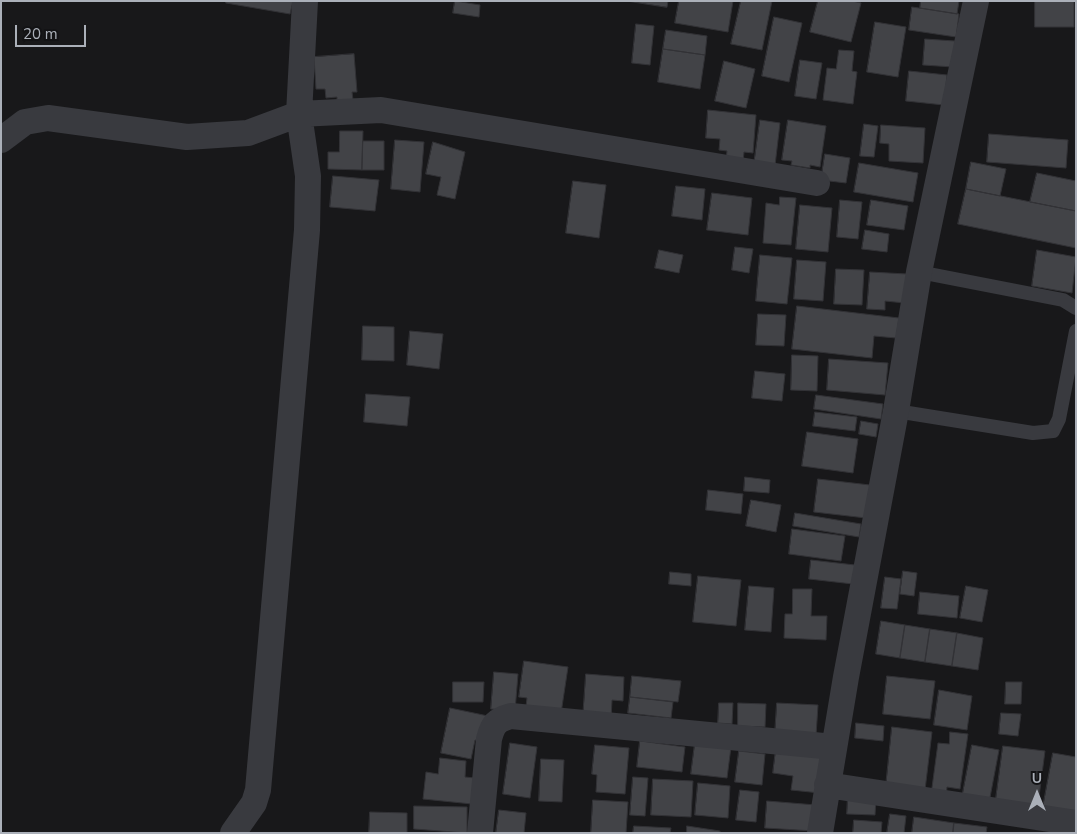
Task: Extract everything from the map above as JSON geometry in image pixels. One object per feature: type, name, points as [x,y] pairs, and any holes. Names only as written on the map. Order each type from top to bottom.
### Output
[{"type":"street","points":[[233,833],[254,803],[260,773],[307,230],[308,176],[299,114],[305,1]]},
{"type":"street","points":[[820,833],[827,785],[896,411],[919,272],[976,1]]},
{"type":"street","points":[[1,140],[25,122],[41,118],[186,137],[248,133],[299,114],[381,110],[817,183]]},
{"type":"street","points":[[480,833],[489,739],[492,727],[497,720],[511,716],[834,747]]},
{"type":"street","points":[[827,785],[1076,823]]},
{"type":"lane","points":[[919,272],[1063,300],[1076,308]]},
{"type":"lane","points":[[896,411],[1033,433],[1053,431],[1060,419],[1076,331]]},
{"type":"building","points":[[226,1],[293,1],[290,14],[226,3]]},
{"type":"building","points":[[455,1],[480,5],[479,17],[453,13]]},
{"type":"building","points":[[627,1],[668,1],[667,7]]},
{"type":"building","points":[[679,1],[733,1],[728,32],[675,23]]},
{"type":"building","points":[[741,1],[772,1],[762,50],[731,44]]},
{"type":"building","points":[[818,1],[852,1],[861,3],[851,42],[810,32]]},
{"type":"building","points":[[921,1],[959,1],[957,14],[920,8]]},
{"type":"building","points":[[1035,1],[1074,1],[1074,27],[1035,27]]},
{"type":"building","points":[[912,7],[959,14],[956,37],[909,30]]},
{"type":"building","points":[[774,17],[802,23],[789,82],[762,76]]},
{"type":"building","points":[[875,22],[906,27],[898,77],[867,72]]},
{"type":"building","points":[[636,24],[654,26],[650,65],[632,63]]},
{"type":"building","points":[[666,30],[707,36],[705,55],[663,49]]},
{"type":"building","points":[[925,39],[955,41],[953,67],[923,65]]},
{"type":"building","points":[[663,49],[705,55],[700,89],[658,82]]},
{"type":"building","points":[[839,50],[854,51],[852,71],[857,72],[853,104],[823,100],[827,68],[836,69]]},
{"type":"building","points":[[354,54],[357,92],[352,92],[353,100],[337,101],[337,97],[326,98],[325,89],[316,89],[314,57]]},
{"type":"building","points":[[800,60],[822,63],[816,99],[795,96]]},
{"type":"building","points":[[724,61],[755,69],[746,108],[715,101]]},
{"type":"building","points":[[909,71],[947,75],[944,105],[906,101]]},
{"type":"building","points":[[708,110],[756,115],[753,153],[744,152],[743,162],[726,160],[727,151],[719,150],[720,139],[706,138]]},
{"type":"building","points":[[760,120],[780,123],[774,174],[753,172]]},
{"type":"building","points":[[788,120],[826,126],[820,167],[810,165],[810,168],[791,165],[792,161],[782,160]]},
{"type":"building","points":[[864,124],[878,126],[874,157],[860,156]]},
{"type":"building","points":[[881,125],[925,128],[923,163],[889,161],[889,144],[880,143]]},
{"type":"building","points":[[340,131],[363,131],[362,170],[328,169],[328,152],[339,152]]},
{"type":"building","points":[[989,134],[1068,140],[1066,168],[987,162]]},
{"type":"building","points":[[395,140],[424,142],[420,192],[391,189]]},
{"type":"building","points":[[363,141],[384,141],[384,170],[362,170]]},
{"type":"building","points":[[433,142],[465,152],[455,199],[437,195],[441,177],[426,174]]},
{"type":"building","points":[[825,154],[850,158],[846,183],[821,180]]},
{"type":"building","points":[[971,162],[1006,169],[1000,196],[966,189]]},
{"type":"building","points":[[859,163],[918,173],[913,202],[854,192]]},
{"type":"building","points":[[1037,173],[1076,181],[1076,211],[1030,202]]},
{"type":"building","points":[[333,176],[379,180],[375,211],[330,207]]},
{"type":"building","points":[[573,181],[606,185],[599,238],[566,233]]},
{"type":"building","points":[[676,186],[705,189],[702,220],[672,216]]},
{"type":"building","points":[[966,189],[1076,211],[1076,248],[958,224]]},
{"type":"building","points":[[712,193],[752,198],[748,235],[707,230]]},
{"type":"building","points":[[780,197],[796,198],[791,245],[763,243],[766,203],[779,205]]},
{"type":"building","points":[[840,200],[862,202],[858,239],[837,237]]},
{"type":"building","points":[[871,200],[908,206],[904,230],[867,225]]},
{"type":"building","points":[[800,205],[832,208],[828,252],[796,249]]},
{"type":"building","points":[[865,230],[889,234],[887,252],[862,249]]},
{"type":"building","points":[[735,247],[753,249],[749,273],[732,270]]},
{"type":"building","points":[[659,250],[683,255],[679,273],[655,268]]},
{"type":"building","points":[[1037,250],[1076,257],[1072,293],[1032,286]]},
{"type":"building","points":[[760,255],[792,258],[787,304],[756,301]]},
{"type":"building","points":[[797,260],[826,262],[823,301],[794,299]]},
{"type":"building","points":[[836,269],[864,270],[862,305],[834,304]]},
{"type":"building","points":[[870,272],[907,274],[905,303],[885,301],[885,310],[867,309]]},
{"type":"building","points":[[797,306],[899,318],[896,338],[874,336],[872,358],[792,349]]},
{"type":"building","points":[[758,314],[786,315],[784,346],[756,345]]},
{"type":"building","points":[[363,326],[394,327],[394,361],[362,360]]},
{"type":"building","points":[[410,331],[443,334],[439,369],[407,365]]},
{"type":"building","points":[[792,355],[818,356],[817,391],[791,390]]},
{"type":"building","points":[[829,359],[888,363],[885,395],[827,390]]},
{"type":"building","points":[[755,371],[785,374],[782,401],[752,398]]},
{"type":"building","points":[[366,394],[410,397],[407,426],[364,422]]},
{"type":"building","points":[[816,395],[883,404],[881,419],[814,409]]},
{"type":"building","points":[[815,412],[857,417],[855,431],[813,426]]},
{"type":"building","points":[[861,421],[878,424],[876,437],[859,434]]},
{"type":"building","points":[[807,432],[858,439],[853,473],[802,466]]},
{"type":"building","points":[[745,477],[770,480],[769,493],[744,491]]},
{"type":"building","points":[[818,479],[870,485],[866,518],[814,512]]},
{"type":"building","points":[[708,490],[743,494],[741,514],[706,510]]},
{"type":"building","points":[[751,500],[781,505],[776,532],[746,526]]},
{"type":"building","points":[[795,513],[861,524],[859,537],[793,526]]},
{"type":"building","points":[[792,529],[845,536],[841,561],[789,554]]},
{"type":"building","points":[[811,560],[855,565],[853,584],[809,579]]},
{"type":"building","points":[[903,571],[917,573],[914,596],[900,594]]},
{"type":"building","points":[[670,572],[691,574],[691,586],[669,584]]},
{"type":"building","points":[[698,576],[741,580],[736,626],[693,622]]},
{"type":"building","points":[[885,577],[901,579],[897,609],[881,608]]},
{"type":"building","points":[[749,586],[774,588],[771,632],[745,630]]},
{"type":"building","points":[[966,586],[988,590],[982,622],[960,618]]},
{"type":"building","points":[[793,589],[812,589],[811,616],[827,616],[826,640],[784,638],[785,614],[792,614]]},
{"type":"building","points":[[920,592],[959,596],[957,618],[918,614]]},
{"type":"building","points":[[881,621],[905,625],[900,658],[876,654]]},
{"type":"building","points":[[905,625],[930,629],[925,662],[900,658]]},
{"type":"building","points":[[930,629],[957,633],[952,666],[925,662]]},
{"type":"building","points":[[957,633],[983,638],[978,670],[952,666]]},
{"type":"building","points":[[524,661],[568,667],[560,720],[525,715],[527,698],[519,697]]},
{"type":"building","points":[[494,672],[518,674],[515,711],[491,709]]},
{"type":"building","points":[[586,674],[624,677],[623,701],[612,700],[611,720],[583,718]]},
{"type":"building","points":[[632,676],[681,681],[678,702],[630,697]]},
{"type":"building","points":[[887,676],[935,681],[930,719],[883,714]]},
{"type":"building","points":[[453,682],[484,682],[483,702],[453,702]]},
{"type":"building","points":[[1006,682],[1022,682],[1021,704],[1005,704]]},
{"type":"building","points":[[939,690],[972,696],[967,730],[934,725]]},
{"type":"building","points":[[630,697],[673,702],[671,718],[628,713]]},
{"type":"building","points":[[719,703],[733,703],[732,724],[718,723]]},
{"type":"building","points":[[738,703],[766,704],[765,727],[738,726]]},
{"type":"building","points":[[777,703],[818,705],[816,736],[775,734]]},
{"type":"building","points":[[450,708],[488,716],[482,741],[475,740],[471,759],[441,753]]},
{"type":"building","points":[[1001,713],[1021,714],[1018,736],[999,734]]},
{"type":"building","points":[[856,723],[884,726],[883,741],[855,738]]},
{"type":"building","points":[[892,727],[932,732],[925,790],[886,786]]},
{"type":"building","points":[[950,732],[968,734],[960,789],[947,787],[946,797],[931,795],[938,743],[949,744]]},
{"type":"building","points":[[640,741],[685,747],[682,772],[637,767]]},
{"type":"building","points":[[510,743],[537,747],[530,798],[503,794]]},
{"type":"building","points":[[695,743],[731,747],[727,778],[691,774]]},
{"type":"building","points":[[595,745],[629,748],[625,794],[596,792],[597,775],[592,774]]},
{"type":"building","points":[[972,745],[999,750],[988,808],[961,803]]},
{"type":"building","points":[[1003,746],[1045,751],[1037,812],[995,806]]},
{"type":"building","points":[[776,749],[825,751],[820,793],[791,790],[793,776],[773,773]]},
{"type":"building","points":[[739,751],[765,754],[762,785],[735,782]]},
{"type":"building","points":[[1053,753],[1076,757],[1076,813],[1043,807]]},
{"type":"building","points":[[440,758],[466,761],[465,777],[475,778],[472,804],[423,799],[426,772],[438,774]]},
{"type":"building","points":[[541,759],[564,760],[562,802],[539,801]]},
{"type":"building","points":[[633,777],[648,778],[645,816],[630,815]]},
{"type":"building","points":[[653,779],[693,781],[691,817],[651,815]]},
{"type":"building","points":[[698,783],[730,786],[728,818],[695,815]]},
{"type":"building","points":[[740,790],[759,792],[756,822],[736,820]]},
{"type":"building","points":[[848,796],[876,798],[875,815],[847,814]]},
{"type":"building","points":[[593,800],[628,802],[626,833],[591,833]]},
{"type":"building","points":[[767,801],[816,805],[814,831],[765,828]]},
{"type":"building","points":[[414,806],[467,807],[467,833],[414,829]]},
{"type":"building","points":[[499,810],[526,813],[524,833],[496,833]]},
{"type":"building","points":[[370,812],[407,813],[407,833],[369,833]]},
{"type":"building","points":[[890,814],[906,816],[904,833],[887,833]]},
{"type":"building","points":[[914,817],[954,823],[953,833],[912,833]]},
{"type":"building","points":[[854,820],[882,822],[881,833],[853,833]]},
{"type":"building","points":[[954,823],[987,827],[986,833],[953,833]]},
{"type":"building","points":[[634,826],[671,828],[670,833],[633,833]]},
{"type":"building","points":[[687,826],[720,831],[720,833],[687,833]]}]
